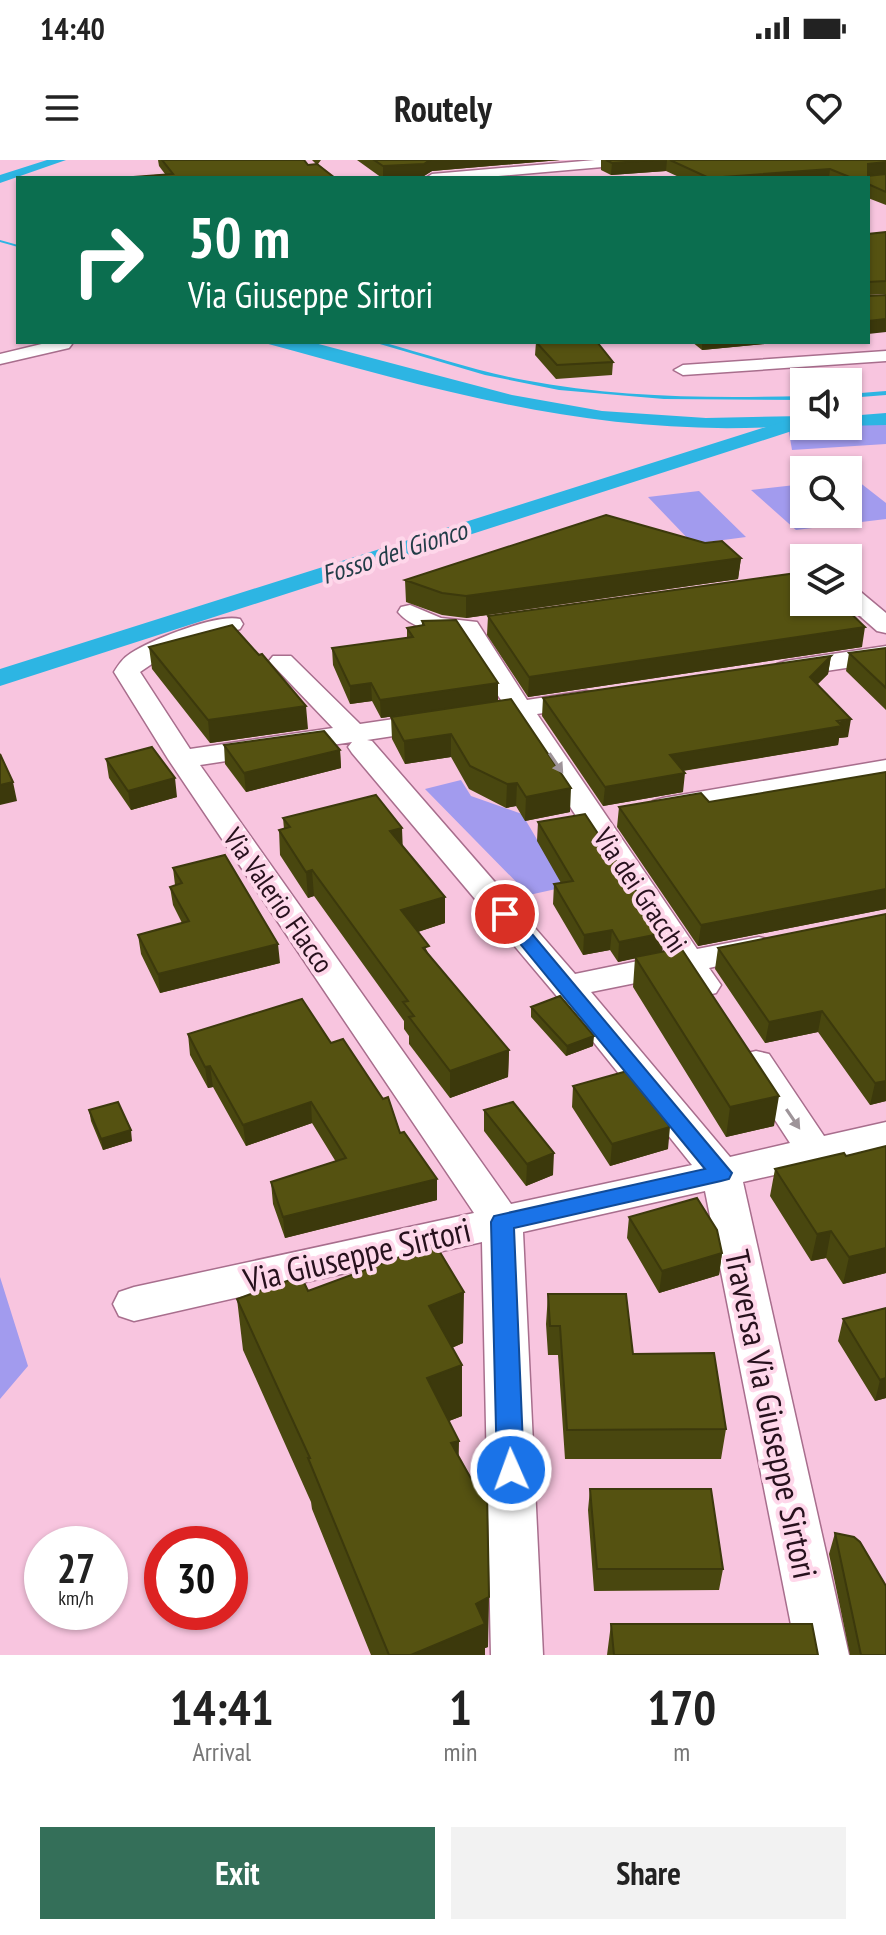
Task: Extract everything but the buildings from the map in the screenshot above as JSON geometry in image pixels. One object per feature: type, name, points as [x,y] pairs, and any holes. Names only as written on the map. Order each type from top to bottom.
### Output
[{"type":"street","points":[[455,176],[637,160]]},
{"type":"street","points":[[0,359],[63,344]]},
{"type":"street","points":[[683,370],[886,356]]},
{"type":"street","points":[[862,605],[886,626]]},
{"type":"street","name":"Via dei Gracchi","points":[[410,612],[436,625],[482,625],[520,709],[606,817],[688,961],[815,1152]]},
{"type":"street","name":"Via Valerio Flacco","points":[[231,624],[145,654],[128,668],[129,675],[182,759],[502,1222]]},
{"type":"street","points":[[764,672],[886,654]]},
{"type":"street","points":[[282,661],[357,740],[567,986],[721,1173]]},
{"type":"street","points":[[182,759],[357,740],[612,695]]},
{"type":"street","points":[[606,817],[886,768]]},
{"type":"street","points":[[567,986],[795,940]]},
{"type":"street","name":"Via Giuseppe Sirtori","points":[[134,1304],[886,1136]]},
{"type":"street","name":"Traversa Via Giuseppe Sirtori","points":[[721,1173],[823,1655]]},
{"type":"street","points":[[502,1222],[517,1655]]},
{"type":"shaded area","points":[[886,419],[886,444],[792,450],[790,440],[862,440],[862,421]]},
{"type":"shaded area","points":[[862,484],[886,503],[886,519],[862,522]]},
{"type":"shaded area","points":[[790,486],[790,525],[751,490]]},
{"type":"shaded area","points":[[699,491],[746,537],[693,544],[648,497]]},
{"type":"shaded area","points":[[461,780],[471,796],[522,814],[565,887],[529,895],[425,789]]},
{"type":"shaded area","points":[[0,1277],[28,1366],[0,1399]]},
{"type":"water","points":[[268,344],[319,344],[512,395],[602,411],[706,418],[790,416],[790,426],[662,426],[529,409]]},
{"type":"waterway","name":"Fosso del Gionco","points":[[0,179],[60,160]]},
{"type":"waterway","points":[[0,241],[16,245]]},
{"type":"waterway","points":[[383,344],[487,373],[559,388],[664,398],[790,398]]},
{"type":"waterway","points":[[862,395],[886,393]]},
{"type":"waterway","points":[[862,421],[886,419]]},
{"type":"waterway","name":"Fosso del Gionco","points":[[0,678],[788,426]]},
{"type":"route","points":[[505,914],[721,1173],[502,1222],[511,1470]]}]
